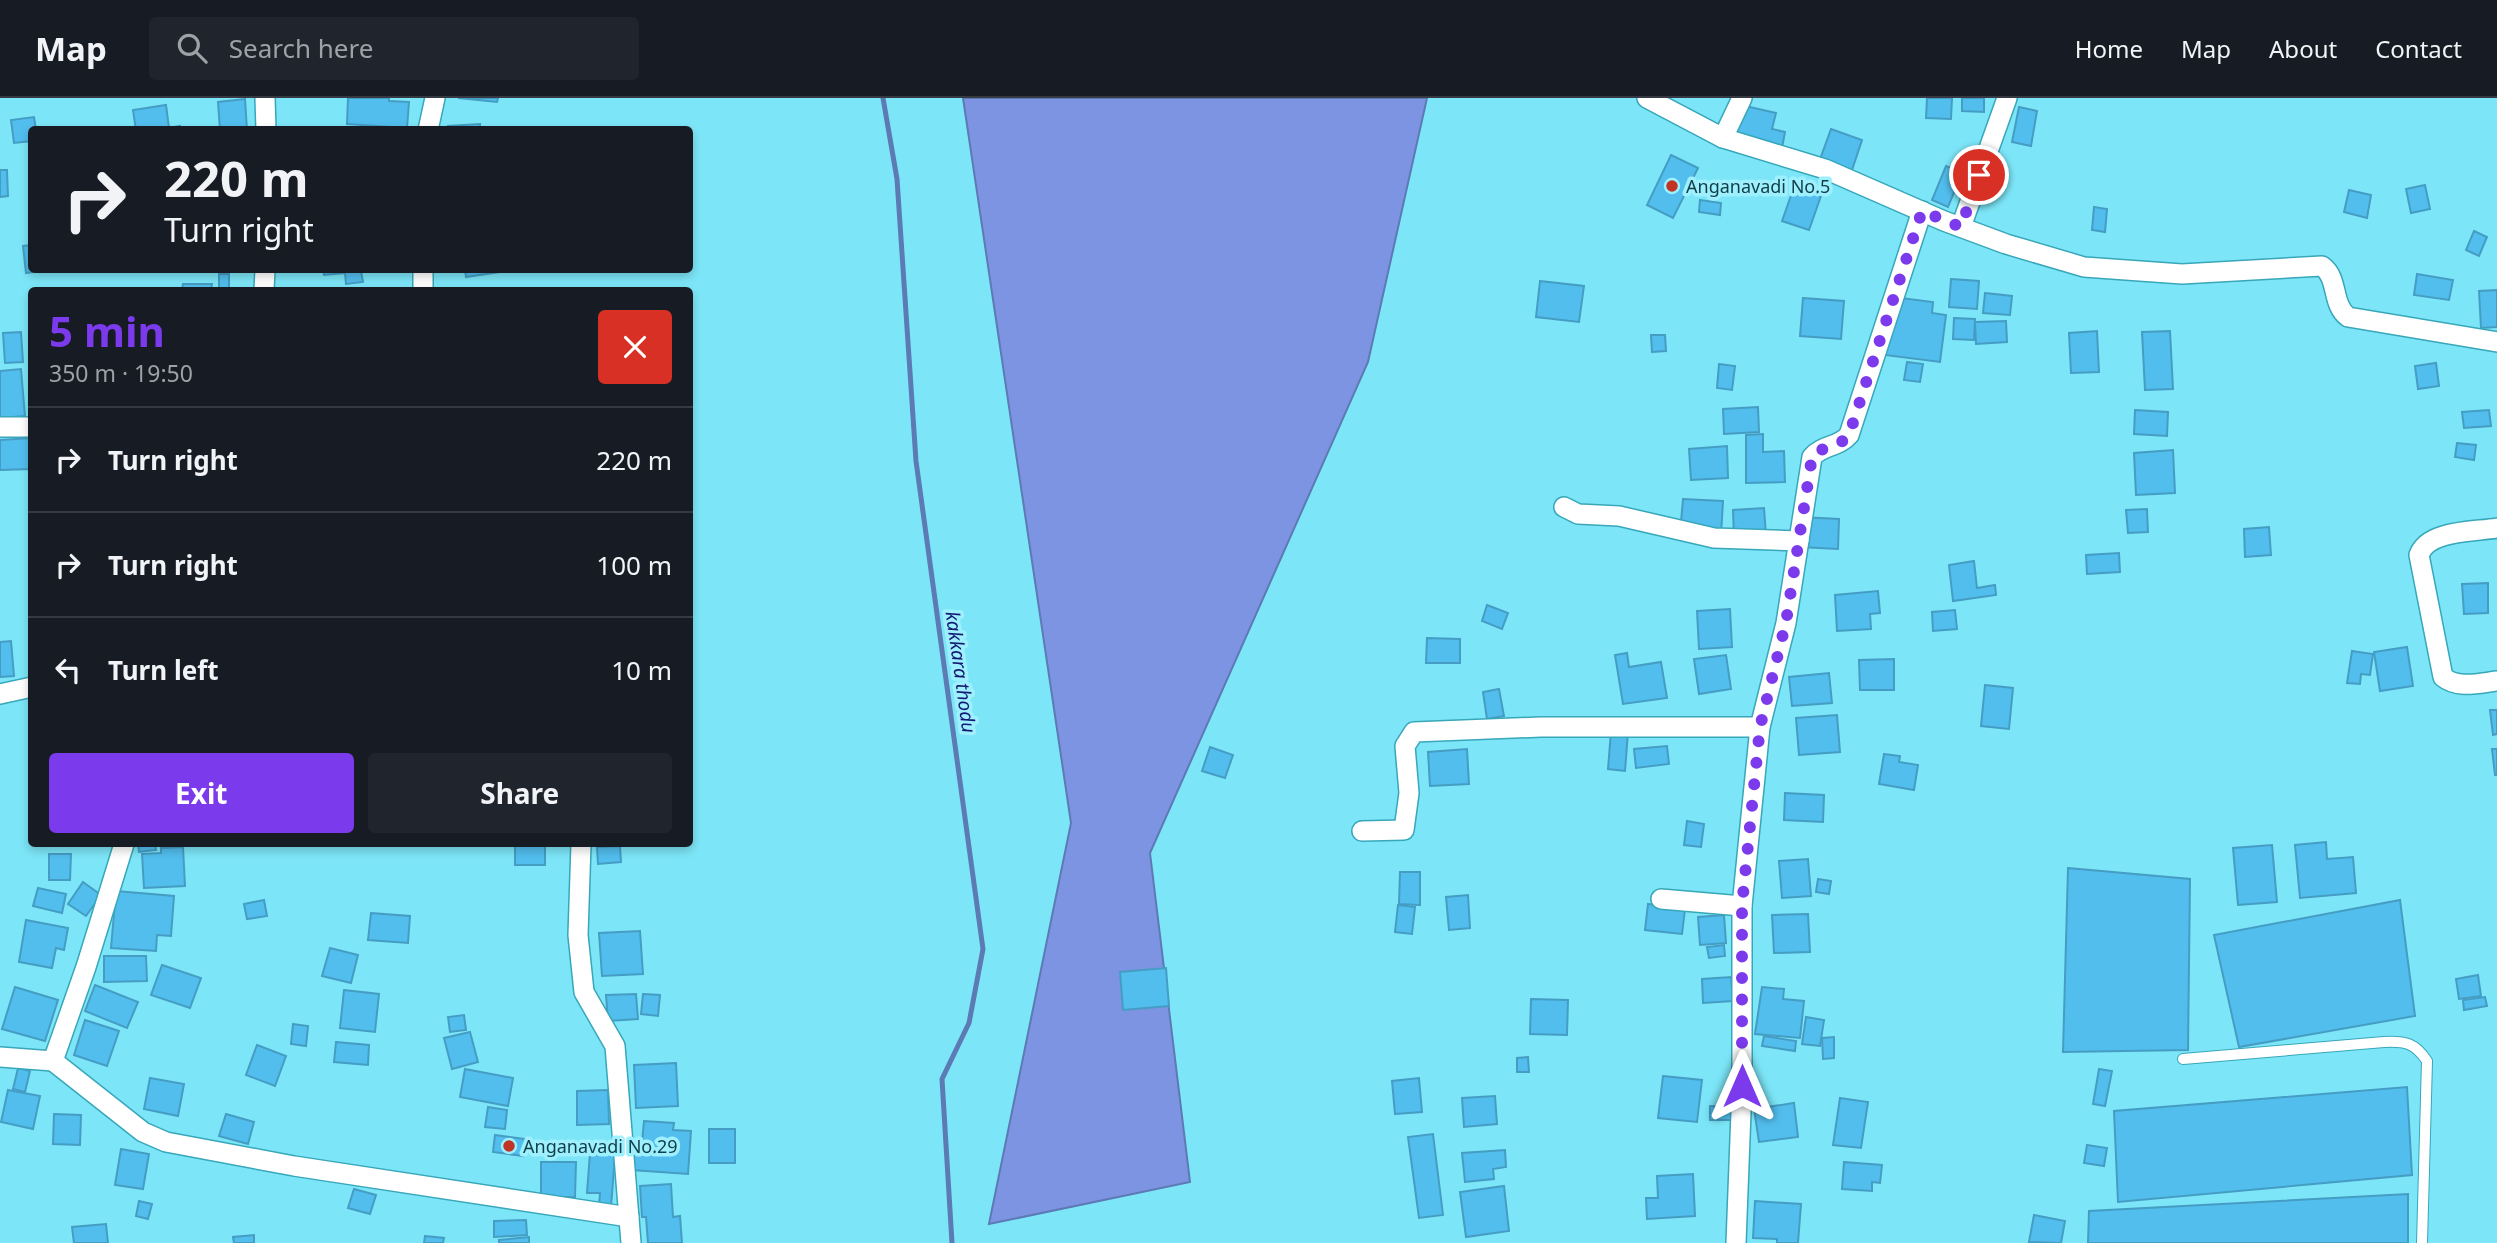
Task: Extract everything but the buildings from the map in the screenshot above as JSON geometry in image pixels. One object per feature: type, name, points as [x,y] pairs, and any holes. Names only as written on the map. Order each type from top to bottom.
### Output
[{"type":"street","points":[[265,98],[265,126]]},
{"type":"street","points":[[429,126],[435,98]]},
{"type":"street","points":[[1647,98],[1723,138],[1825,169],[1961,227],[2084,267],[2182,274],[2322,266],[2330,275],[2339,308],[2348,317],[2497,342]]},
{"type":"street","points":[[1723,138],[1742,98]]},
{"type":"street","points":[[1961,227],[2007,98]]},
{"type":"street","points":[[1736,1243],[1742,1086],[1742,905],[1760,727],[1786,622],[1812,457],[1821,449],[1840,443],[1849,435],[1922,211]]},
{"type":"street","points":[[0,427],[28,427]]},
{"type":"street","points":[[1564,507],[1578,514],[1619,516],[1714,538],[1798,541]]},
{"type":"street","points":[[2497,528],[2432,539],[2422,545],[2419,555],[2443,677],[2450,682],[2461,684],[2497,681]]},
{"type":"street","points":[[0,694],[28,688]]},
{"type":"street","points":[[1362,831],[1404,830],[1409,793],[1405,746],[1413,732],[1541,727],[1760,727]]},
{"type":"street","points":[[53,1061],[86,967],[123,847]]},
{"type":"street","points":[[581,847],[578,935],[584,992],[615,1046],[631,1243]]},
{"type":"street","points":[[1661,899],[1742,905]]},
{"type":"street","points":[[0,1057],[53,1061],[143,1132],[166,1142],[294,1166],[629,1217]]},
{"type":"lane","points":[[2183,1059],[2384,1042],[2406,1041],[2417,1047],[2427,1061],[2422,1243]]},
{"type":"water","points":[[963,98],[1427,98],[1368,362],[1150,853],[1190,1182],[989,1224],[1071,823]]},
{"type":"waterway","name":"kakkara thodu","points":[[883,98],[897,179],[916,461],[983,949],[969,1023],[942,1079],[952,1243]]},
{"type":"place","name":"Anganavadi No.5","points":[[1672,186]]},
{"type":"place","name":"Anganavadi No.29","points":[[509,1146]]},
{"type":"route","points":[[1742,1086],[1742,905],[1760,727],[1786,622],[1812,457],[1821,449],[1846,440],[1849,435],[1922,211],[1961,227],[1979,175]]}]
